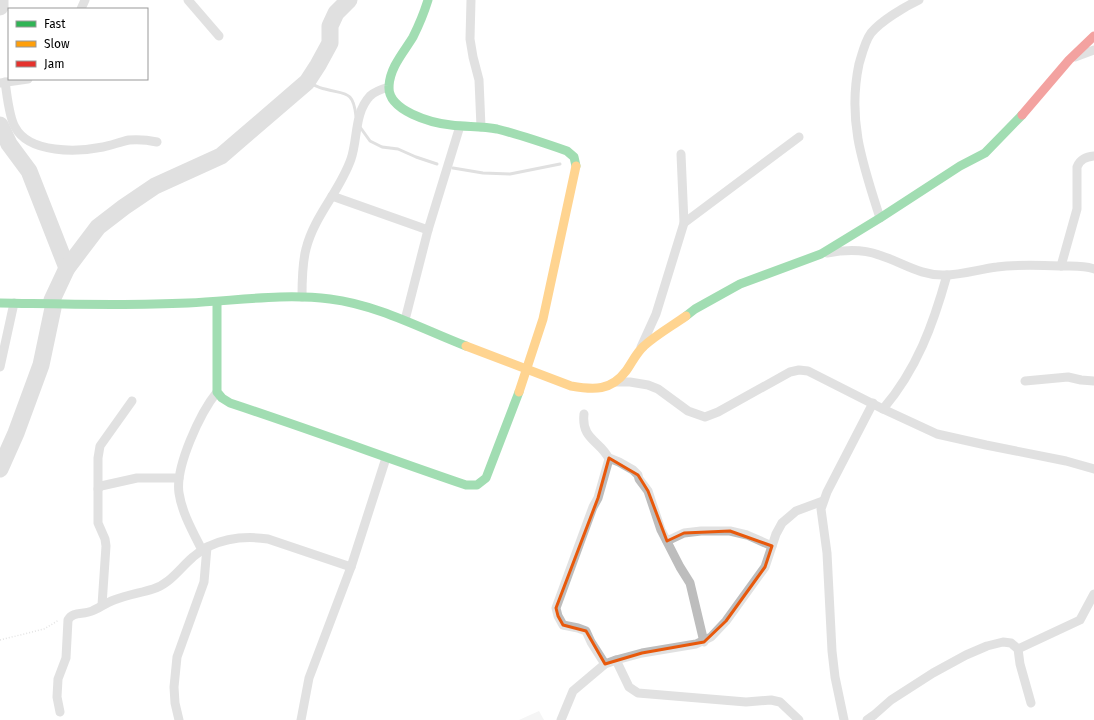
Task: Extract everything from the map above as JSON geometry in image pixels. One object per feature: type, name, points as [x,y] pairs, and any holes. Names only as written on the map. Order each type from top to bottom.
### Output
[{"type":"street","points":[[188,0],[219,36]]},
{"type":"street","points":[[217,302],[218,322],[216,381],[217,392],[222,398],[230,403],[290,422],[386,458],[466,485],[477,485],[486,478],[527,370],[543,319],[552,270],[576,171],[576,164],[572,154],[567,151],[511,134],[481,127],[460,126],[435,122],[401,108],[395,102],[390,95],[390,76],[421,20],[428,0]]},
{"type":"street","points":[[471,0],[470,39],[479,80],[481,127]]},
{"type":"street","points":[[880,218],[863,164],[858,142],[855,110],[857,74],[861,55],[871,33],[886,20],[918,0]]},
{"type":"street","points":[[821,254],[960,166],[985,153],[1013,125],[1069,60],[1094,36]]},
{"type":"street","points":[[1069,60],[1094,50]]},
{"type":"street","points":[[19,80],[2,82],[15,128],[34,144],[44,148],[76,150],[103,147],[129,140],[157,142]]},
{"type":"street","points":[[302,297],[305,250],[311,231],[344,175],[352,158],[357,124],[362,109],[370,96],[379,90],[389,87]]},
{"type":"street","points":[[404,320],[428,230],[460,126]]},
{"type":"street","points":[[684,223],[799,137]]},
{"type":"street","points":[[0,303],[141,305],[217,302],[248,298],[302,297],[330,299],[376,309],[434,334],[527,370],[580,388],[597,389],[616,382],[626,370],[650,329],[656,314],[684,223],[681,154]]},
{"type":"street","points":[[1061,266],[1076,209],[1077,167],[1082,159],[1094,156]]},
{"type":"street","points":[[332,196],[428,230]]},
{"type":"street","points":[[636,355],[656,337],[695,309],[740,284],[821,254],[835,251],[878,254],[924,273],[947,275],[1018,265],[1075,266],[1094,269]]},
{"type":"street","points":[[883,409],[898,392],[918,356],[937,308],[947,275]]},
{"type":"street","points":[[0,367],[14,303]]},
{"type":"street","points":[[616,382],[630,382],[648,385],[658,389],[688,411],[705,417],[718,412],[790,372],[799,370],[808,371],[883,409],[937,434],[986,446],[1066,461],[1094,469]]},
{"type":"street","points":[[1025,380],[1068,377],[1094,381]]},
{"type":"street","points":[[179,720],[175,703],[174,687],[177,657],[204,582],[204,549],[187,520],[179,494],[179,478],[188,447],[201,416],[208,402],[217,392]]},
{"type":"street","points":[[102,605],[106,546],[98,523],[98,458],[100,446],[132,401]]},
{"type":"street","points":[[844,720],[835,677],[832,651],[827,553],[821,510],[823,502],[873,404]]},
{"type":"street","points":[[584,414],[583,419],[588,436],[606,452],[609,458],[633,470],[648,491],[661,530],[690,583],[704,642]]},
{"type":"street","points":[[301,720],[309,678],[351,567],[386,458]]},
{"type":"street","points":[[605,664],[586,631],[563,625],[556,608],[593,507],[598,498],[609,458]]},
{"type":"street","points":[[98,489],[101,486],[137,478],[179,478]]},
{"type":"street","points":[[561,720],[573,691],[605,664],[642,653],[704,642],[711,637],[726,621],[765,567],[776,534],[782,523],[796,511],[823,502]]},
{"type":"street","points":[[667,541],[684,533],[701,530],[730,531],[747,535],[772,546]]},
{"type":"street","points":[[60,712],[57,697],[58,679],[66,658],[68,620],[70,616],[75,613],[82,614],[131,594],[154,589],[167,582],[192,557],[204,549],[221,542],[238,538],[254,537],[268,539],[351,567]]},
{"type":"street","points":[[1018,649],[1080,620],[1094,594]]},
{"type":"street","points":[[867,720],[891,700],[933,673],[966,655],[987,646],[1003,642],[1011,643],[1018,649],[1020,664],[1031,703]]},
{"type":"street","points":[[616,660],[629,687],[638,693],[746,702],[771,700],[780,702],[799,720]]},
{"type":"path","points":[[0,640],[44,629],[59,620],[70,616]]},
{"type":"highlighted area","points":[[609,458],[638,475],[648,491],[667,541],[684,533],[730,531],[772,546],[765,567],[726,621],[704,642],[642,653],[605,664],[586,631],[563,625],[558,616],[556,608],[598,498]]},
{"type":"shaded area","points":[[539,711],[544,720],[519,720]]},
{"type":"waterway","points":[[0,0],[0,7]]},
{"type":"waterway","points":[[0,469],[16,433],[41,365],[53,308],[52,300],[67,268],[98,227],[155,186],[221,156],[307,82],[330,43],[330,26],[336,13],[349,0]]},
{"type":"waterway","points":[[307,82],[320,88],[347,95],[353,102],[356,116]]},
{"type":"waterway","points":[[0,125],[9,144],[29,171],[67,268]]},
{"type":"waterway","points":[[360,127],[370,141],[382,147],[398,149],[437,164]]},
{"type":"waterway","points":[[453,168],[483,173],[510,174],[560,164]]},
{"type":"traffic: fast","points":[[428,0],[413,37],[392,72],[389,86],[390,95],[395,102],[412,114],[433,122],[497,129],[524,136],[567,151],[574,157],[576,166]]},
{"type":"traffic: fast","points":[[686,316],[695,309],[740,284],[821,254],[960,166],[985,153],[1022,115]]},
{"type":"traffic: fast","points":[[0,303],[141,304],[188,303],[276,297],[312,297],[365,306],[400,318],[466,346]]},
{"type":"traffic: fast","points":[[217,302],[217,392],[222,398],[230,403],[466,485],[477,485],[486,478],[519,392]]},
{"type":"traffic: slow","points":[[519,392],[543,319],[576,166]]},
{"type":"traffic: slow","points":[[466,346],[571,386],[602,388],[620,378],[644,346],[686,316]]},
{"type":"traffic: jam","points":[[1022,115],[1069,60],[1094,36]]}]
